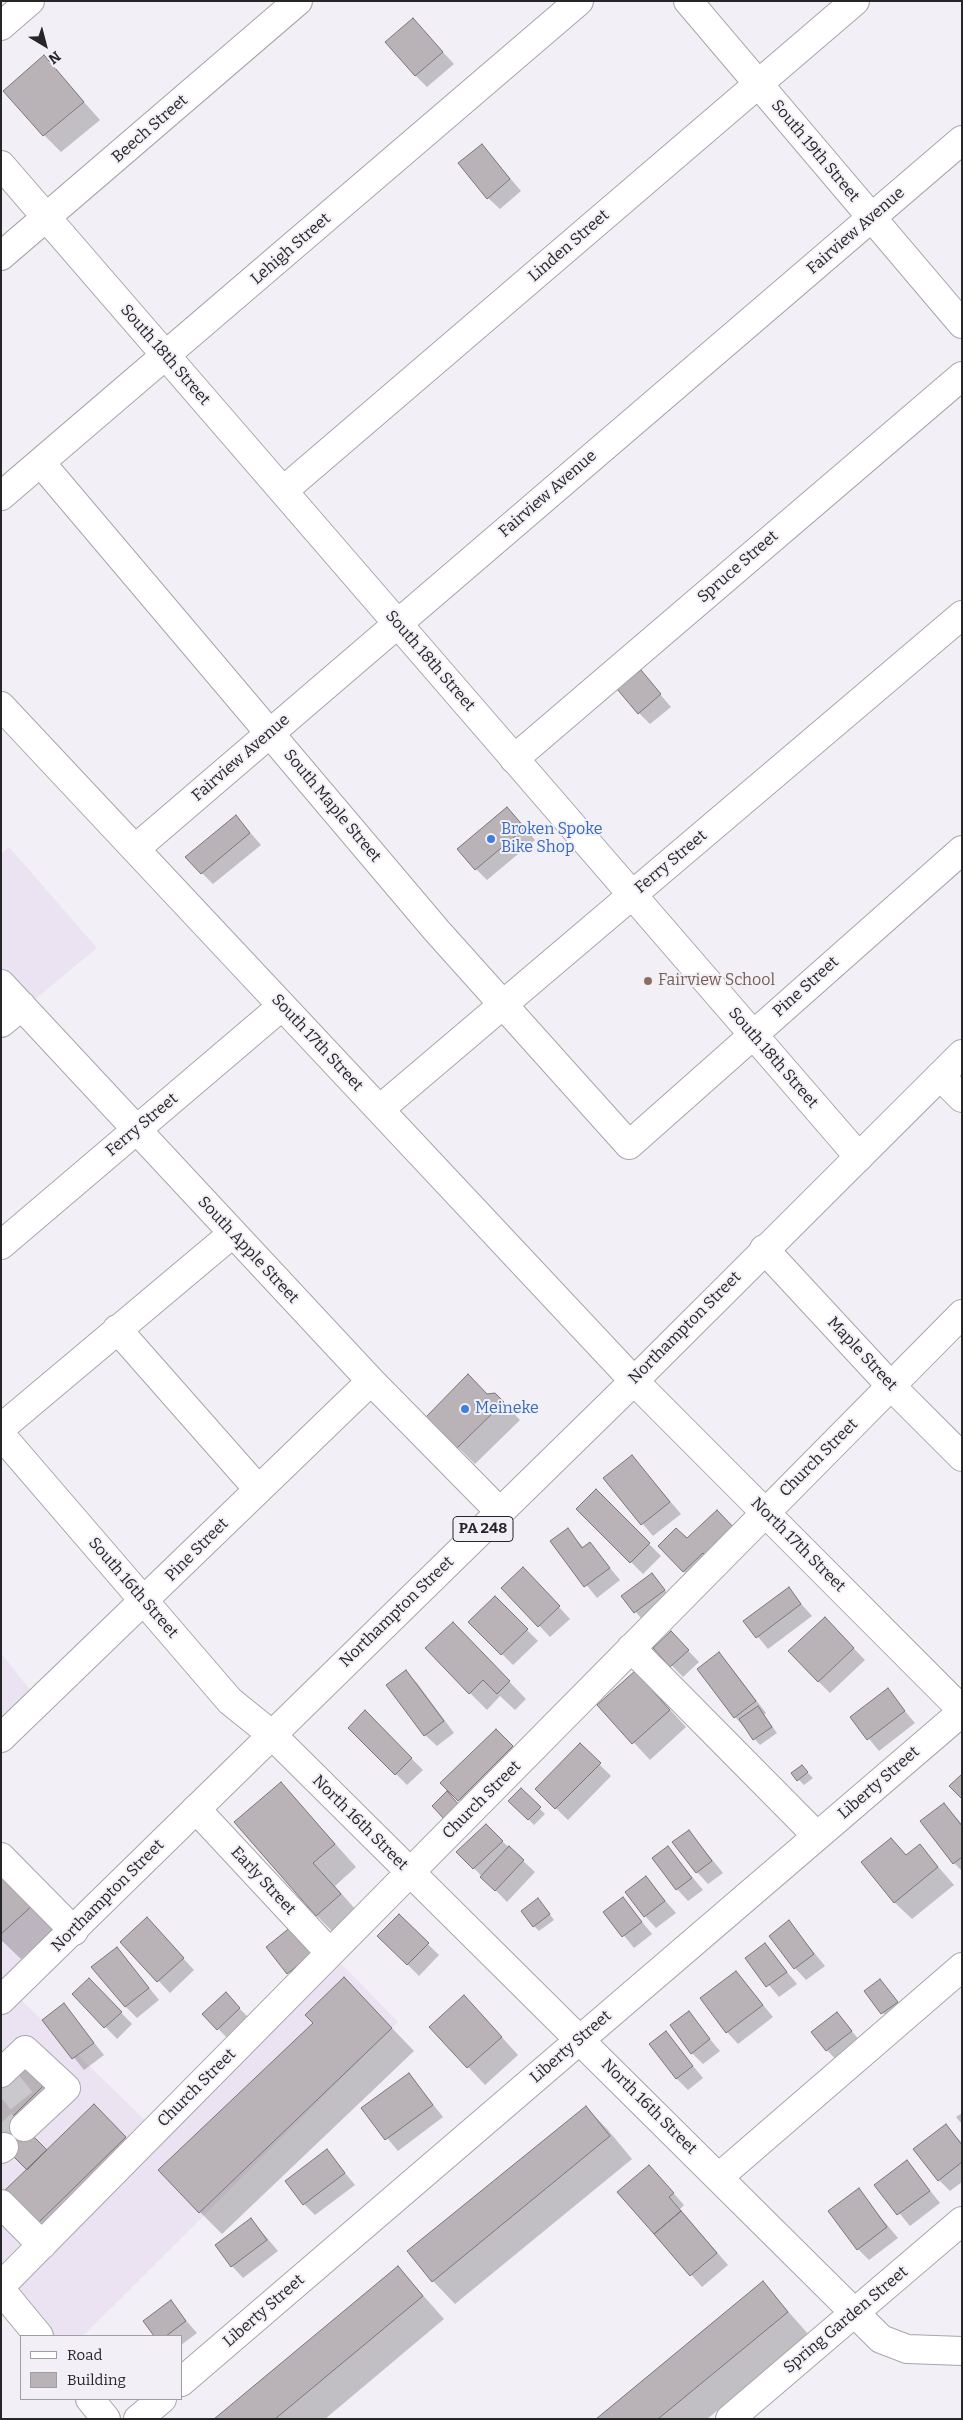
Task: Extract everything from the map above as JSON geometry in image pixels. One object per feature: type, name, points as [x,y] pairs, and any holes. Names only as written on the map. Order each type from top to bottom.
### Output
[{"type":"street","points":[[1,26],[30,1]]},
{"type":"street","name":"Beech Street","points":[[1,256],[298,1]]},
{"type":"street","name":"Lehigh Street","points":[[1,496],[167,356],[579,1]]},
{"type":"street","name":"South 19th Street","points":[[688,1],[962,324]]},
{"type":"street","name":"Linden Street","points":[[283,491],[854,1]]},
{"type":"street","name":"Fairview Avenue","points":[[135,849],[962,140]]},
{"type":"street","name":"South 18th Street","points":[[1,165],[859,1158]]},
{"type":"street","name":"Spruce Street","points":[[514,759],[962,376]]},
{"type":"street","name":"South Maple Street","points":[[41,463],[437,931],[629,1145]]},
{"type":"street","name":"Ferry Street","points":[[380,1110],[962,615]]},
{"type":"street","name":"South 17th Street","points":[[1,706],[634,1381]]},
{"type":"street","name":"Pine Street","points":[[629,1145],[753,1035],[806,985],[962,850]]},
{"type":"street","name":"South Apple Street","points":[[1,984],[11,1014],[137,1129],[232,1234],[371,1381],[500,1512]]},
{"type":"street","name":"Ferry Street","points":[[1,1245],[282,1006]]},
{"type":"street","name":"Northampton Street","points":[[4,1992],[74,1931],[271,1734],[634,1381],[764,1249],[859,1158],[962,1054]]},
{"type":"street","points":[[940,1076],[962,1098]]},
{"type":"street","points":[[1,1428],[232,1234]]},
{"type":"street","name":"Maple Street","points":[[764,1249],[891,1386],[962,1457]]},
{"type":"street","name":"Church Street","points":[[1,2286],[962,1314]]},
{"type":"street","points":[[118,1329],[258,1489]]},
{"type":"street","name":"Pine Street","points":[[1,1738],[371,1381]]},
{"type":"street","name":"North 17th Street","points":[[634,1381],[962,1711]]},
{"type":"street","name":"South 16th Street","points":[[1,1435],[230,1701],[271,1734]]},
{"type":"street","points":[[631,1648],[817,1836]]},
{"type":"street","name":"Liberty Street","points":[[182,2381],[962,1711]]},
{"type":"street","name":"North 16th Street","points":[[271,1734],[881,2339],[907,2349],[962,2351]]},
{"type":"street","name":"Early Street","points":[[196,1809],[330,1953]]},
{"type":"street","points":[[1,1858],[74,1931]]},
{"type":"street","points":[[719,2177],[962,1967]]},
{"type":"street","points":[[2,2076],[25,2050],[66,2088],[29,2116]]},
{"type":"street","points":[[1,2204],[42,2245]]},
{"type":"street","name":"Spring Garden Street","points":[[730,2419],[962,2221]]},
{"type":"street","points":[[1,2290],[38,2335]]},
{"type":"street","points":[[91,2400],[106,2419]]},
{"type":"street","points":[[138,2419],[161,2400]]},
{"type":"shaded area","points":[[9,847],[97,948],[1,1027],[1,854]]},
{"type":"shaded area","points":[[1,1653],[42,1705],[1,1741]]},
{"type":"shaded area","points":[[1,1843],[67,1912],[13,1992],[147,2122],[328,1950],[398,2022],[84,2335],[42,2335],[1,2290]]},
{"type":"building","points":[[413,18],[443,52],[415,76],[385,42]]},
{"type":"building","points":[[44,55],[84,102],[43,136],[3,91]]},
{"type":"building","points":[[482,144],[510,179],[487,199],[458,163]]},
{"type":"building","points":[[641,670],[661,694],[638,714],[617,689]]},
{"type":"building","name":"Broken Spoke Bike Shop","points":[[507,807],[525,828],[475,870],[457,849]]},
{"type":"building","points":[[236,815],[250,833],[201,874],[185,857]]},
{"type":"building","name":"Meineke","points":[[468,1374],[487,1394],[495,1393],[504,1402],[457,1448],[426,1417]]},
{"type":"building","points":[[632,1455],[670,1502],[641,1525],[603,1478]]},
{"type":"building","points":[[596,1489],[650,1543],[630,1563],[576,1509]]},
{"type":"building","points":[[717,1510],[736,1530],[707,1557],[703,1553],[683,1572],[658,1546],[676,1528],[687,1538]]},
{"type":"building","points":[[568,1528],[582,1548],[590,1542],[610,1568],[584,1587],[550,1541]]},
{"type":"building","points":[[523,1567],[560,1606],[538,1627],[501,1588]]},
{"type":"building","points":[[652,1573],[665,1590],[634,1613],[621,1596]]},
{"type":"building","points":[[789,1587],[801,1604],[756,1638],[743,1621]]},
{"type":"building","points":[[495,1596],[528,1629],[501,1655],[468,1622]]},
{"type":"building","points":[[825,1617],[854,1648],[818,1682],[788,1651]]},
{"type":"building","points":[[453,1622],[510,1681],[497,1694],[483,1680],[469,1694],[425,1648]]},
{"type":"building","points":[[671,1631],[689,1650],[670,1667],[653,1648]]},
{"type":"building","points":[[719,1652],[756,1701],[734,1718],[697,1669]]},
{"type":"building","points":[[406,1670],[444,1721],[424,1736],[386,1685]]},
{"type":"building","points":[[635,1671],[670,1710],[632,1744],[597,1705]]},
{"type":"building","points":[[888,1688],[905,1711],[867,1740],[850,1717]]},
{"type":"building","points":[[758,1706],[772,1727],[753,1740],[739,1719]]},
{"type":"building","points":[[365,1710],[412,1758],[395,1775],[348,1728]]},
{"type":"building","points":[[496,1729],[513,1746],[458,1801],[440,1783]]},
{"type":"building","points":[[580,1743],[601,1763],[555,1809],[535,1789]]},
{"type":"building","points":[[802,1765],[808,1772],[797,1781],[791,1773]]},
{"type":"building","points":[[962,1774],[962,1799],[949,1786]]},
{"type":"building","points":[[281,1782],[335,1844],[313,1863],[341,1894],[316,1916],[234,1822]]},
{"type":"building","points":[[521,1788],[541,1807],[528,1820],[508,1801]]},
{"type":"building","points":[[447,1791],[459,1805],[445,1820],[432,1806]]},
{"type":"building","points":[[944,1803],[962,1826],[962,1857],[953,1864],[920,1821]]},
{"type":"building","points":[[486,1824],[503,1841],[473,1869],[456,1852]]},
{"type":"building","points":[[689,1830],[712,1861],[696,1873],[672,1842]]},
{"type":"building","points":[[891,1838],[906,1855],[920,1844],[938,1867],[894,1903],[861,1862]]},
{"type":"building","points":[[509,1846],[524,1860],[495,1891],[480,1877]]},
{"type":"building","points":[[668,1846],[692,1878],[676,1890],[652,1858]]},
{"type":"building","points":[[1,1867],[34,1904],[1,1934]]},
{"type":"building","points":[[646,1876],[665,1901],[644,1917],[625,1892]]},
{"type":"building","points":[[623,1897],[642,1922],[622,1937],[603,1912]]},
{"type":"building","points":[[538,1898],[550,1914],[533,1927],[521,1911]]},
{"type":"building","points":[[399,1914],[429,1943],[407,1965],[377,1936]]},
{"type":"building","points":[[147,1917],[184,1958],[157,1982],[120,1942]]},
{"type":"building","points":[[789,1920],[814,1954],[794,1969],[769,1936]]},
{"type":"building","points":[[297,1922],[318,1949],[287,1974],[266,1947]]},
{"type":"building","points":[[765,1943],[787,1972],[766,1987],[745,1958]]},
{"type":"building","points":[[117,1947],[149,1988],[125,2007],[91,1967]]},
{"type":"building","points":[[736,1971],[763,2005],[726,2033],[700,1998]]},
{"type":"building","points":[[344,1977],[392,2028],[199,2213],[158,2170],[313,2023],[305,2015]]},
{"type":"building","points":[[89,1978],[122,2012],[104,2028],[72,1994]]},
{"type":"building","points":[[880,1979],[898,2002],[881,2014],[864,1991]]},
{"type":"building","points":[[226,1992],[240,2008],[217,2030],[202,2014]]},
{"type":"building","points":[[464,1995],[502,2037],[467,2068],[429,2027]]},
{"type":"building","points":[[64,2003],[94,2043],[72,2059],[42,2020]]},
{"type":"building","points":[[689,2011],[710,2039],[691,2054],[670,2025]]},
{"type":"building","points":[[837,2012],[852,2031],[826,2051],[811,2032]]},
{"type":"building","points":[[666,2031],[693,2066],[676,2079],[649,2044]]},
{"type":"building","points":[[20,2062],[44,2085],[13,2116],[47,2150],[27,2170],[1,2144],[1,2082]]},
{"type":"building","points":[[409,2073],[433,2105],[385,2140],[361,2108]]},
{"type":"building","points":[[94,2104],[126,2137],[33,2228],[1,2194]]},
{"type":"building","points":[[586,2106],[610,2136],[432,2282],[407,2251]]},
{"type":"building","points":[[946,2124],[962,2145],[962,2162],[938,2181],[913,2149]]},
{"type":"building","points":[[327,2149],[345,2173],[303,2205],[285,2181]]},
{"type":"building","points":[[907,2160],[930,2191],[897,2215],[874,2185]]},
{"type":"building","points":[[649,2165],[674,2193],[669,2197],[681,2211],[654,2234],[617,2192]]},
{"type":"building","points":[[859,2188],[887,2227],[857,2250],[828,2211]]},
{"type":"building","points":[[681,2211],[717,2253],[690,2276],[654,2234]]},
{"type":"building","points":[[251,2218],[267,2240],[231,2267],[215,2245]]},
{"type":"building","points":[[398,2266],[423,2296],[275,2419],[214,2419]]},
{"type":"building","points":[[763,2281],[788,2312],[658,2419],[596,2419]]},
{"type":"building","points":[[171,2300],[186,2321],[167,2335],[153,2335],[143,2321]]},
{"type":"tunnel","points":[[4,2079],[25,2105]]},
{"type":"tunnel","points":[[1,2123],[14,2137]]},
{"type":"place","name":"Broken Spoke Bike Shop","points":[[491,839]]},
{"type":"place","name":"Fairview School","points":[[648,981]]},
{"type":"place","name":"Meineke","points":[[465,1409]]}]
